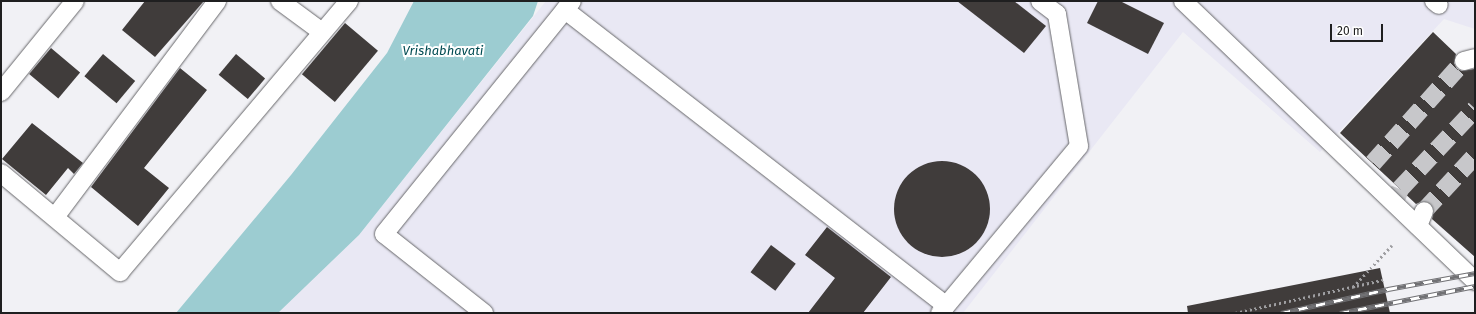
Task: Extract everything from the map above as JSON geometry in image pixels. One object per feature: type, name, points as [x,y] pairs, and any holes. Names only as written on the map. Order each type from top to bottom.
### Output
[{"type":"street","points":[[1,92],[75,1]]},
{"type":"street","points":[[55,217],[217,1]]},
{"type":"street","points":[[280,1],[322,32]]},
{"type":"street","points":[[1,173],[120,272],[349,1]]},
{"type":"street","points":[[484,313],[384,234],[568,6],[943,310],[1079,146],[1057,14],[1040,1]]},
{"type":"street","points":[[1183,1],[1370,170],[1421,219],[1475,281]]},
{"type":"path","points":[[1353,287],[1392,245]]},
{"type":"path","points":[[1235,313],[1383,280]]},
{"type":"shaded area","points":[[546,1],[1475,1],[1475,29],[1444,19],[1320,152],[1183,32],[963,313],[278,313],[359,235]]},
{"type":"water","name":"Vrishabhavati","points":[[414,1],[538,1],[533,16],[359,235],[278,313],[176,313],[291,175],[387,53]]},
{"type":"building","points":[[145,1],[204,1],[155,57],[122,30]]},
{"type":"building","points":[[957,1],[1014,1],[1046,26],[1024,53]]},
{"type":"building","points":[[1098,1],[1120,1],[1164,23],[1148,54],[1087,23]]},
{"type":"building","points":[[345,23],[378,51],[335,102],[302,74]]},
{"type":"building","points":[[1433,32],[1456,54],[1454,63],[1457,69],[1462,71],[1474,69],[1475,71],[1475,257],[1432,219],[1434,210],[1432,204],[1423,201],[1416,204],[1340,133]]},
{"type":"building","points":[[51,48],[80,72],[58,98],[29,74]]},
{"type":"building","points":[[103,54],[135,81],[117,103],[84,76]]},
{"type":"building","points":[[236,54],[265,78],[248,99],[219,75]]},
{"type":"building","points":[[180,68],[207,90],[144,168],[169,188],[138,226],[91,187]]},
{"type":"building","points":[[32,123],[83,163],[74,174],[68,168],[46,195],[2,159]]},
{"type":"building","points":[[942,161],[960,165],[976,175],[986,191],[990,209],[986,227],[976,243],[960,253],[942,257],[924,253],[908,243],[898,227],[894,209],[898,191],[908,175],[924,165]]},
{"type":"building","points":[[827,227],[891,277],[863,313],[808,313],[835,278],[805,255]]},
{"type":"building","points":[[771,245],[796,264],[775,291],[751,272]]},
{"type":"building","points":[[1380,268],[1390,313],[1188,313],[1187,306]]},
{"type":"tunnel","points":[[1373,163],[1464,61]]},
{"type":"tunnel","points":[[1394,204],[1400,189],[1475,109]]},
{"type":"tunnel","points":[[1424,211],[1475,156]]},
{"type":"railway","points":[[1281,313],[1388,289],[1475,273]]},
{"type":"railway","points":[[1340,313],[1475,286]]}]
